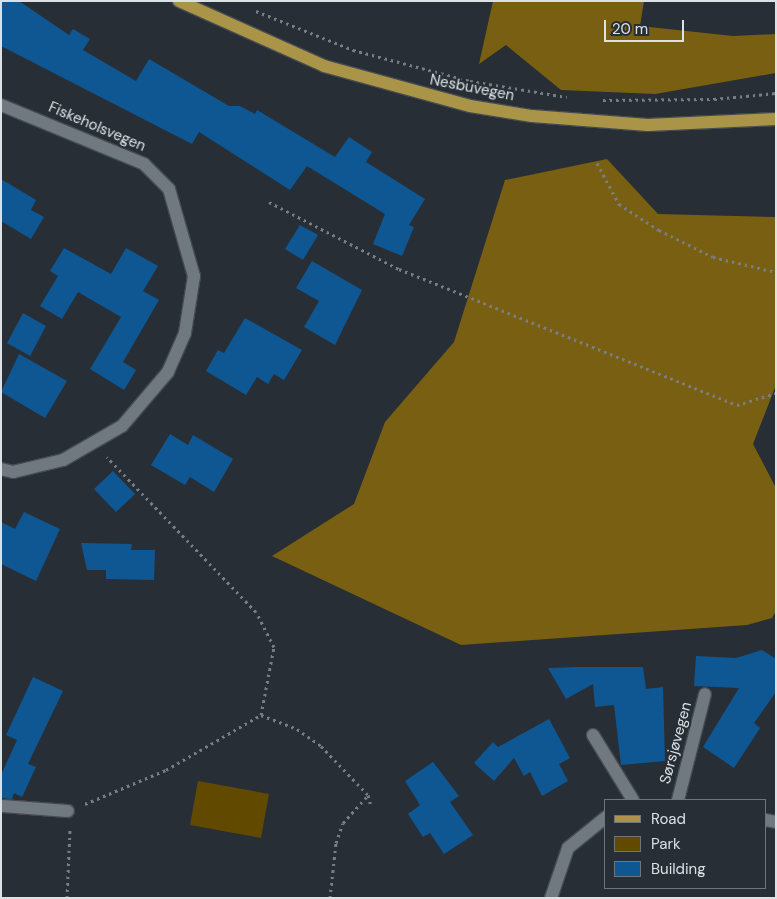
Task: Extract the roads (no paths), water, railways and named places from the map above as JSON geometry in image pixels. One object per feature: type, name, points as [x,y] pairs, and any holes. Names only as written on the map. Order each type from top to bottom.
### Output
[{"type":"main road","name":"Nesbuvegen","points":[[179,1],[324,66],[470,106],[532,116],[648,125],[776,119]]},
{"type":"street","name":"Fiskeholsvegen","points":[[1,105],[144,164],[169,189],[194,276],[185,333],[168,372],[122,426],[95,444],[63,460],[13,472],[1,469]]},
{"type":"street","name":"Sørsjøvegen","points":[[678,799],[706,694]]},
{"type":"street","points":[[593,734],[632,799]]},
{"type":"street","points":[[1,806],[68,811]]},
{"type":"street","points":[[551,898],[568,848],[604,819]]}]
